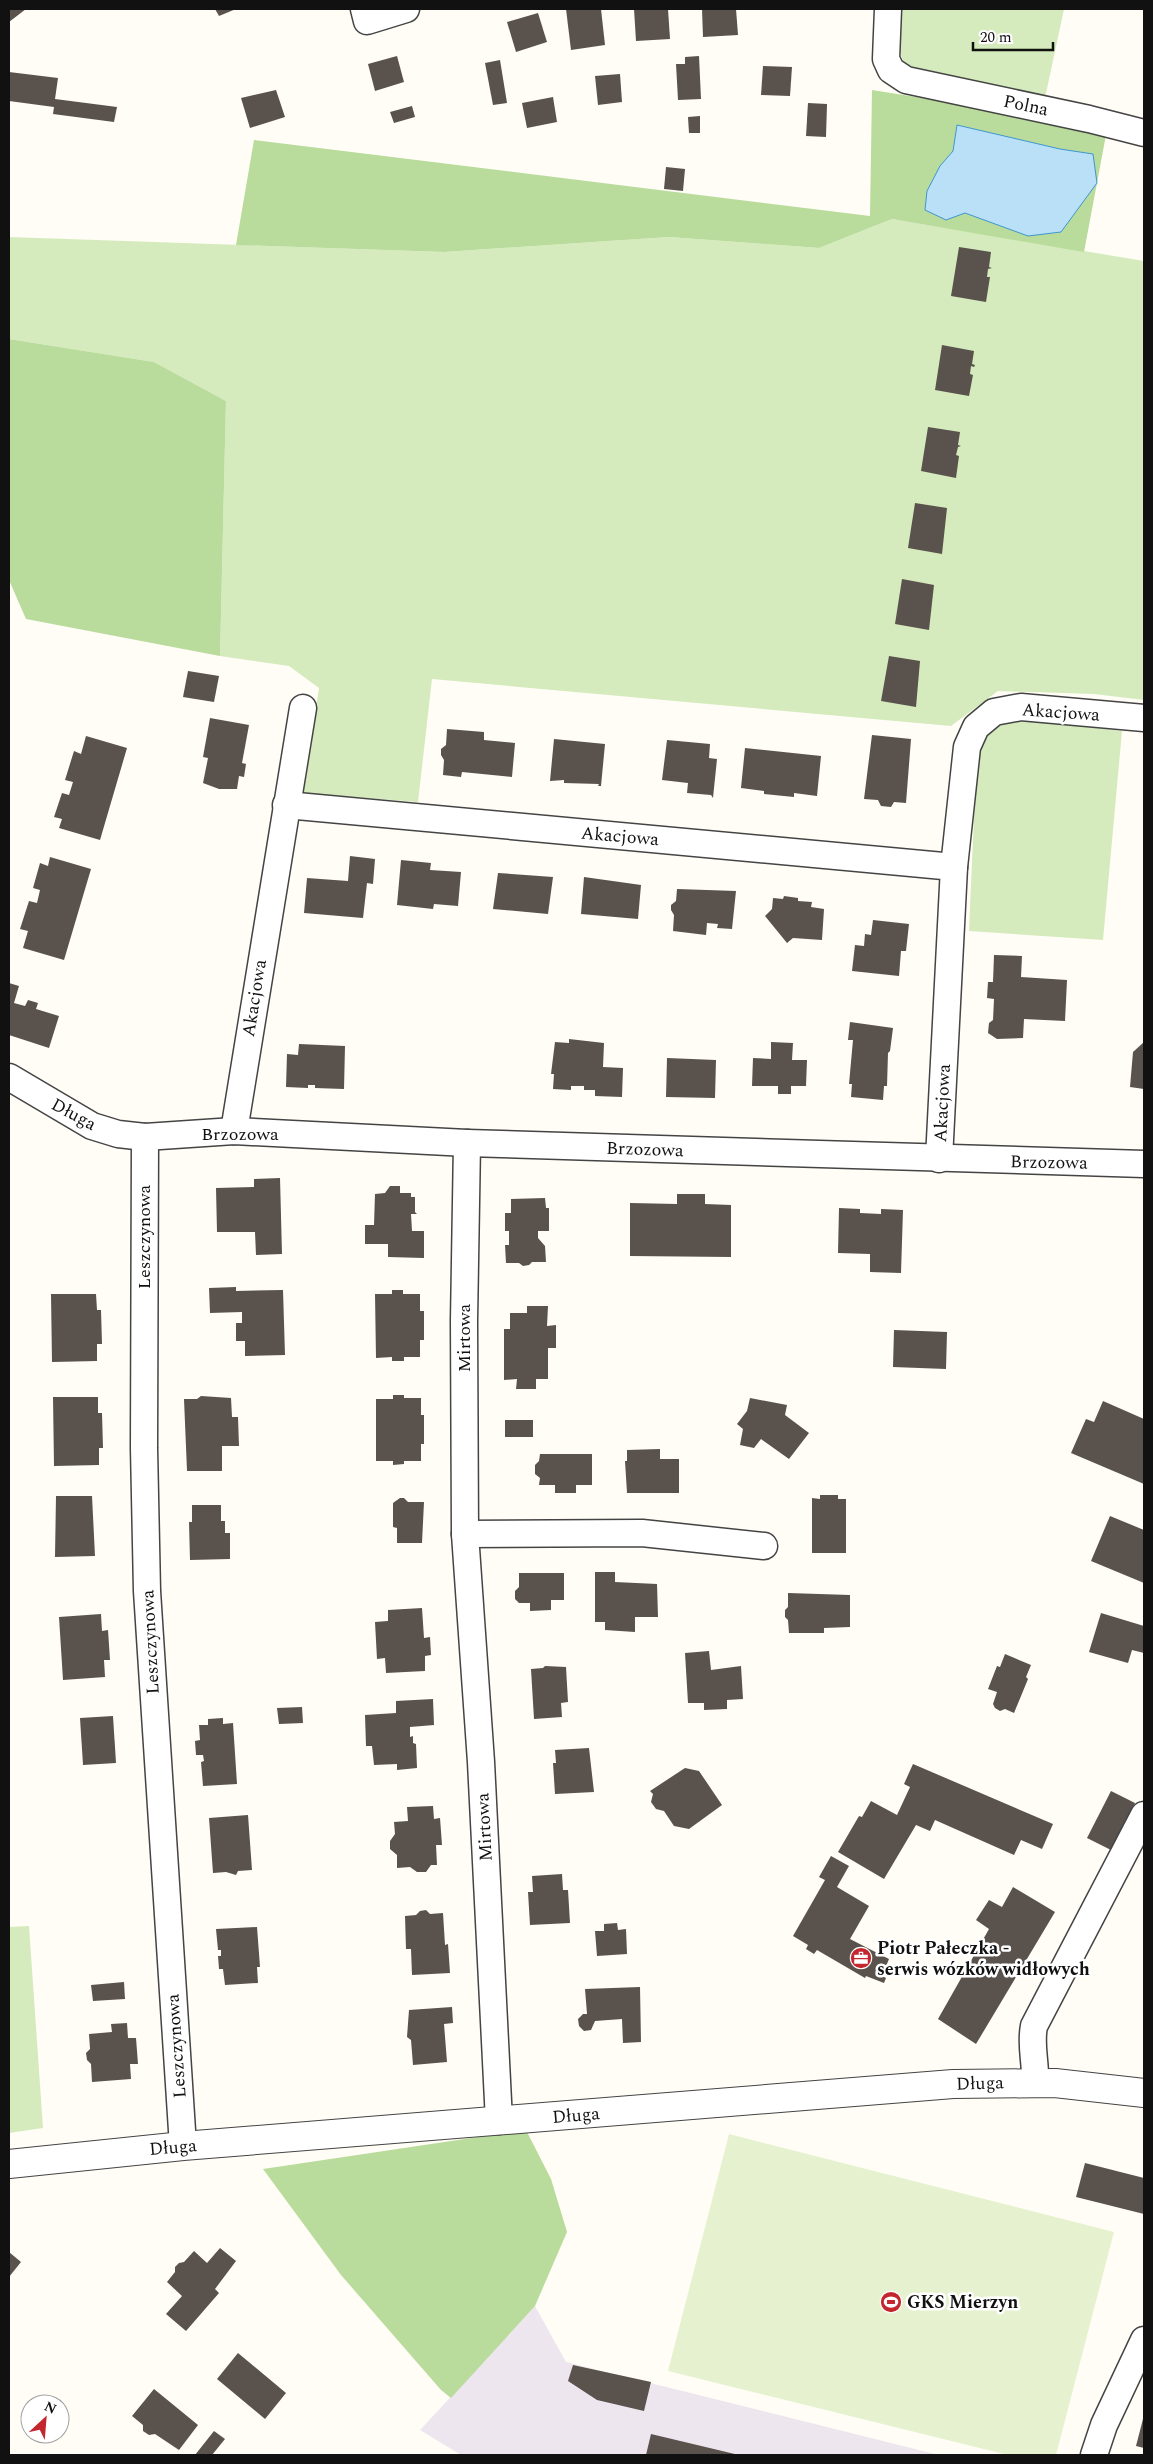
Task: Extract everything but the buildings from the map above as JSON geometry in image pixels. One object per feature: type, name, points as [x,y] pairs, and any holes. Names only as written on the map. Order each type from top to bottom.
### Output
[{"type":"street","points":[[364,9],[368,20],[406,9]]},
{"type":"street","name":"Polna","points":[[888,9],[886,59],[892,70],[906,80],[1089,119],[1144,133]]},
{"type":"street","name":"Akacjowa","points":[[939,1159],[954,867],[967,747],[976,727],[994,712],[1020,707],[1144,718]]},
{"type":"street","name":"Akacjowa","points":[[234,1132],[303,708]]},
{"type":"street","name":"Akacjowa","points":[[286,805],[954,867]]},
{"type":"street","name":"Długa","points":[[9,1077],[92,1126],[118,1134],[145,1137]]},
{"type":"street","name":"Brzozowa","points":[[145,1137],[234,1132],[467,1144],[1144,1164]]},
{"type":"street","name":"Leszczynowa","points":[[145,1137],[144,1448],[147,1591],[183,2146]]},
{"type":"street","name":"Mirtowa","points":[[467,1144],[464,1320],[465,1534],[481,1752],[500,2121]]},
{"type":"street","points":[[465,1534],[642,1533],[764,1546]]},
{"type":"street","points":[[1035,2082],[1036,2063],[1031,2039],[1034,2026],[1144,1815]]},
{"type":"street","name":"Długa","points":[[9,2164],[183,2146],[953,2084],[1035,2082],[1102,2087],[1144,2093]]},
{"type":"street","points":[[1094,2455],[1104,2425],[1144,2340]]},
{"type":"shaded area","points":[[535,2306],[566,2362],[939,2455],[461,2455],[420,2430]]},
{"type":"green space","points":[[901,9],[1064,9],[1045,98],[906,68],[898,47]]},
{"type":"green space","points":[[872,90],[991,109],[1106,135],[1084,252],[892,219],[819,248],[669,237],[444,252],[236,245],[254,140],[870,216]]},
{"type":"green space","points":[[892,219],[1144,261],[1144,700],[1094,694],[998,691],[951,726],[432,679],[418,802],[303,793],[319,688],[289,666],[220,656],[226,401],[154,362],[9,339],[9,237],[444,252],[669,237],[819,248]]},
{"type":"green space","points":[[9,339],[154,362],[226,401],[220,656],[26,619],[9,580]]},
{"type":"green space","points":[[1024,719],[1122,731],[1103,940],[969,931],[977,747],[986,734],[996,726]]},
{"type":"green space","points":[[29,1926],[43,2128],[9,2133],[9,1927]]},
{"type":"green space","points":[[526,2130],[551,2179],[567,2232],[535,2306],[451,2398],[441,2390],[341,2275],[263,2169]]},
{"type":"green space","name":"GKS Mierzyn","points":[[729,2134],[1114,2232],[1056,2455],[1008,2455],[668,2371]]},
{"type":"water","points":[[957,125],[1060,149],[1093,154],[1097,183],[1061,232],[1028,236],[965,213],[946,220],[925,210],[927,191],[940,166],[953,151]]},
{"type":"place","name":"Piotr Pałeczka - serwis wózków widłowych","points":[[861,1958]]},
{"type":"place","name":"GKS Mierzyn","points":[[891,2302]]}]
